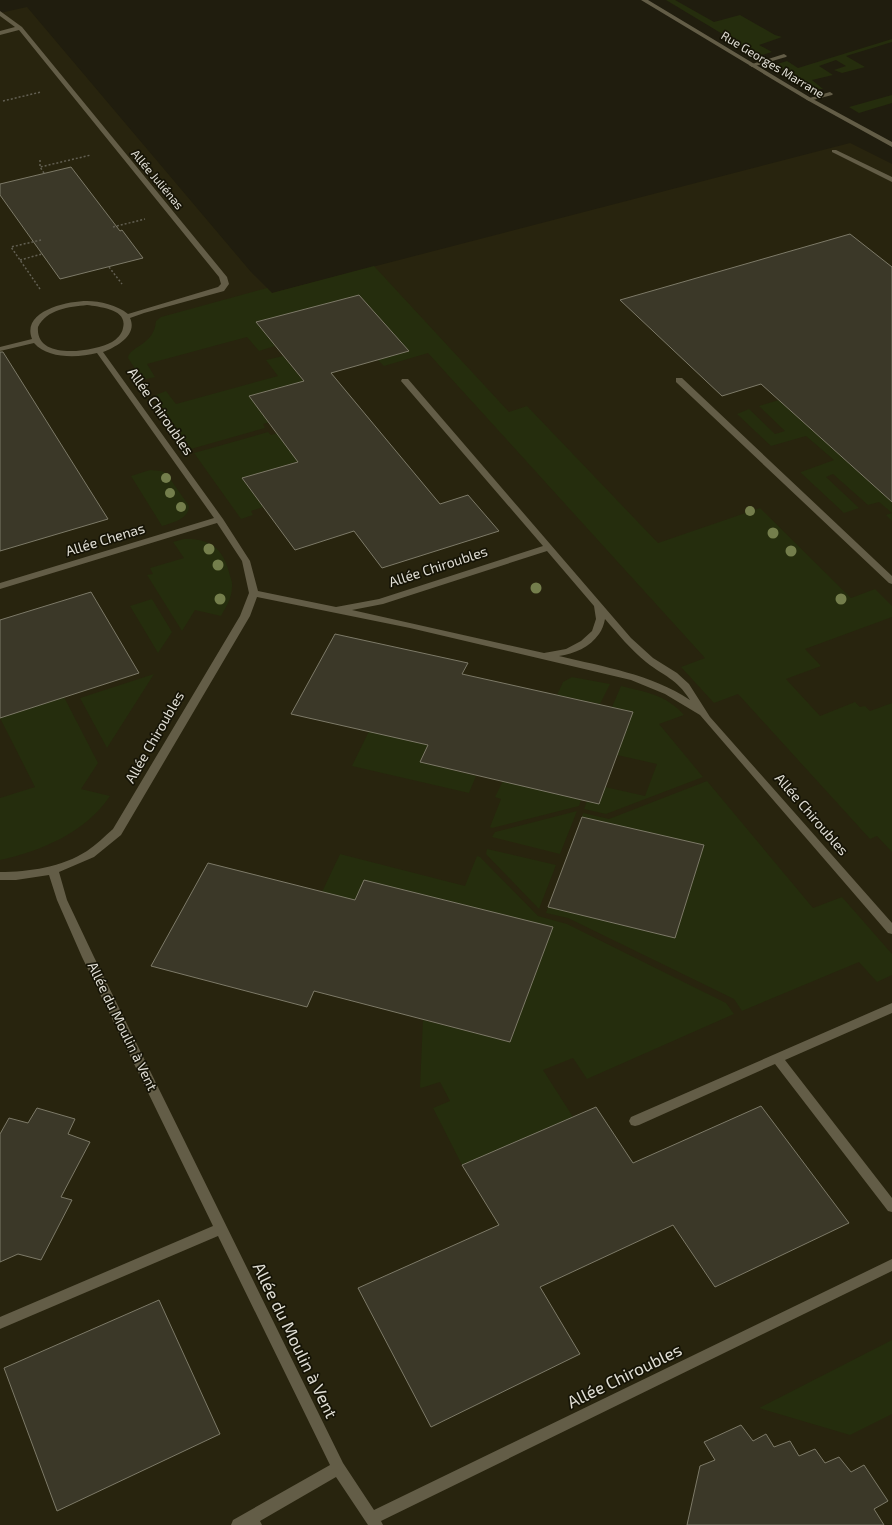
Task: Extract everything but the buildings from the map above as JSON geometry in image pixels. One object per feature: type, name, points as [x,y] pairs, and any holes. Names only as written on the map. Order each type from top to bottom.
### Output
[{"type":"street","name":"Rue Georges Marrane","points":[[644,0],[809,99],[892,145]]},
{"type":"street","name":"Allée Juliénas","points":[[0,13],[20,28],[66,87],[223,277],[225,284],[221,289],[141,311],[126,317]]},
{"type":"street","points":[[0,33],[20,28]]},
{"type":"street","points":[[752,65],[784,56]]},
{"type":"street","points":[[809,99],[830,94]]},
{"type":"street","points":[[834,152],[892,180]]},
{"type":"street","points":[[87,302],[103,304],[117,309],[126,317],[128,326],[124,336],[114,344],[100,351],[84,354],[54,352],[43,347],[36,340],[33,332],[35,324],[43,316],[54,309],[70,304],[87,302]]},
{"type":"street","points":[[0,349],[36,340]]},
{"type":"street","name":"Allée Chiroubles","points":[[53,870],[90,854],[117,832],[245,616],[254,593],[246,561],[219,520],[100,351]]},
{"type":"street","points":[[680,380],[892,581]]},
{"type":"street","name":"Allée Chiroubles","points":[[405,381],[628,640],[650,660],[674,675],[686,686],[707,719]]},
{"type":"street","name":"Allée Chenas","points":[[0,586],[219,520]]},
{"type":"street","name":"Allée Chiroubles","points":[[336,610],[380,602],[549,547]]},
{"type":"street","name":"Allée Chiroubles","points":[[254,593],[633,677],[655,684],[682,698],[707,719],[892,930]]},
{"type":"street","name":"Allée Chiroubles","points":[[541,656],[568,652],[584,643],[596,632],[601,619],[597,604]]},
{"type":"street","points":[[0,876],[16,876],[53,870]]},
{"type":"street","name":"Allée du Moulin à Vent","points":[[53,870],[65,907],[338,1468],[374,1522]]},
{"type":"street","points":[[635,1121],[892,1008]]},
{"type":"street","points":[[778,1058],[892,1207]]},
{"type":"street","points":[[0,1323],[221,1229]]},
{"type":"street","name":"Allée Chiroubles","points":[[374,1522],[892,1265]]},
{"type":"street","points":[[238,1525],[253,1522],[338,1468]]},
{"type":"path","points":[[3,101],[66,87]]},
{"type":"path","points":[[40,167],[117,149]]},
{"type":"path","points":[[40,160],[40,167],[44,173]]},
{"type":"path","points":[[41,240],[11,247],[54,309]]},
{"type":"path","points":[[20,260],[42,254]]},
{"type":"shaded area","points":[[27,7],[251,272],[272,293],[850,143],[892,164],[892,1525],[0,1525],[0,13]]},
{"type":"green space","points":[[666,0],[675,0],[714,22],[740,15],[775,35],[782,37],[759,45],[772,52],[759,56]]},
{"type":"green space","points":[[892,39],[892,42],[846,56],[865,67],[842,73],[834,70],[846,66],[836,60],[819,66],[833,75],[812,80],[823,89],[819,89],[774,65],[787,61],[798,68]]},
{"type":"green space","points":[[892,95],[892,103],[859,113],[849,107]]},
{"type":"green space","points":[[374,266],[509,412],[527,406],[658,543],[760,508],[851,598],[875,589],[892,606],[892,617],[805,649],[821,666],[786,679],[820,716],[855,702],[860,707],[865,706],[870,711],[892,703],[892,852],[877,836],[870,839],[738,694],[714,703],[681,667],[705,658],[428,353],[384,366],[378,360],[409,351],[359,295],[256,322],[275,346],[259,351],[247,337],[147,364],[155,377],[146,379],[141,378],[128,358],[129,354],[147,341],[151,336],[156,321],[161,317],[267,288],[272,293]]},
{"type":"green space","points":[[283,356],[303,381],[250,396],[270,422],[263,424],[265,428],[191,449],[155,397],[156,395],[166,391],[176,404],[278,376],[266,360]]},
{"type":"green space","points":[[779,400],[892,502],[892,513],[879,502],[868,505],[833,474],[826,477],[859,508],[844,513],[801,473],[834,460],[806,436],[771,446],[737,414],[749,409],[775,434],[785,431],[759,406]]},
{"type":"green space","points":[[268,432],[271,435],[278,433],[299,461],[242,478],[263,507],[251,511],[253,515],[241,519],[194,453]]},
{"type":"green space","points":[[150,470],[166,473],[189,506],[186,514],[179,520],[162,526],[131,476]]},
{"type":"green space","points":[[892,513],[892,521],[886,515]]},
{"type":"green space","points":[[184,539],[201,540],[214,546],[219,551],[226,564],[231,580],[232,591],[227,606],[221,616],[195,610],[182,631],[147,575],[153,574],[150,568],[184,558],[173,542]]},
{"type":"green space","points":[[152,599],[172,632],[158,653],[130,606]]},
{"type":"green space","points":[[154,674],[112,740],[107,748],[80,698]]},
{"type":"green space","points":[[572,677],[610,684],[600,704],[557,695],[563,682]]},
{"type":"green space","points":[[621,686],[655,695],[670,703],[684,715],[659,724],[703,777],[606,814],[584,809],[587,801],[605,787],[645,796],[657,764],[617,755],[633,712],[612,707]]},
{"type":"green space","points":[[64,697],[98,763],[81,789],[110,796],[89,820],[76,830],[32,851],[0,860],[0,798],[35,787],[0,718]]},
{"type":"green space","points":[[369,731],[428,745],[420,762],[476,776],[469,793],[352,766]]},
{"type":"green space","points":[[503,781],[581,800],[579,806],[492,828],[490,827],[501,799],[495,797]]},
{"type":"green space","points":[[707,781],[813,908],[842,897],[892,954],[892,975],[877,982],[859,962],[742,1011],[734,999],[568,918],[546,913],[548,907],[675,938],[704,845],[582,817],[583,813],[609,819]]},
{"type":"green space","points":[[577,811],[560,854],[492,837],[495,832]]},
{"type":"green space","points":[[487,849],[556,865],[539,909],[486,854]]},
{"type":"green space","points":[[340,854],[465,886],[477,856],[480,857],[538,916],[567,924],[726,1003],[734,1014],[587,1079],[573,1058],[543,1070],[573,1117],[462,1165],[433,1108],[450,1101],[440,1082],[421,1088],[420,1087],[423,1020],[510,1042],[553,927],[364,880],[355,900],[322,892]]},
{"type":"green space","points":[[892,1340],[892,1414],[850,1435],[759,1408]]}]
